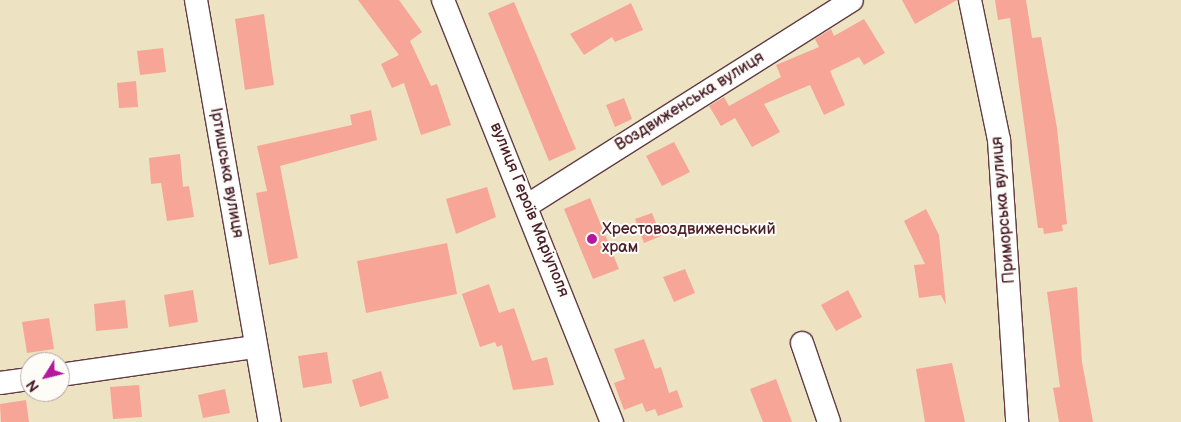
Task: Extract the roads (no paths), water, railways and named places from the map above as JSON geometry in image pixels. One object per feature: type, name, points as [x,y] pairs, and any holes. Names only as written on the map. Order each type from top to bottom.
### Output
[{"type":"street","name":"Іртишська вулиця","points":[[196,0],[255,347],[270,422]]},
{"type":"street","name":"вулиця Героїв Маріуполя","points":[[443,0],[528,205],[612,422]]},
{"type":"street","name":"Воздвиженська вулиця","points":[[528,205],[852,0]]},
{"type":"street","name":"Приморська вулиця","points":[[970,0],[999,140],[1017,422]]},
{"type":"street","points":[[802,343],[829,422]]},
{"type":"street","points":[[70,373],[255,347]]},
{"type":"street","points":[[0,383],[20,380]]},
{"type":"place","name":"Хрестовоздвиженський храм","points":[[592,239]]}]
